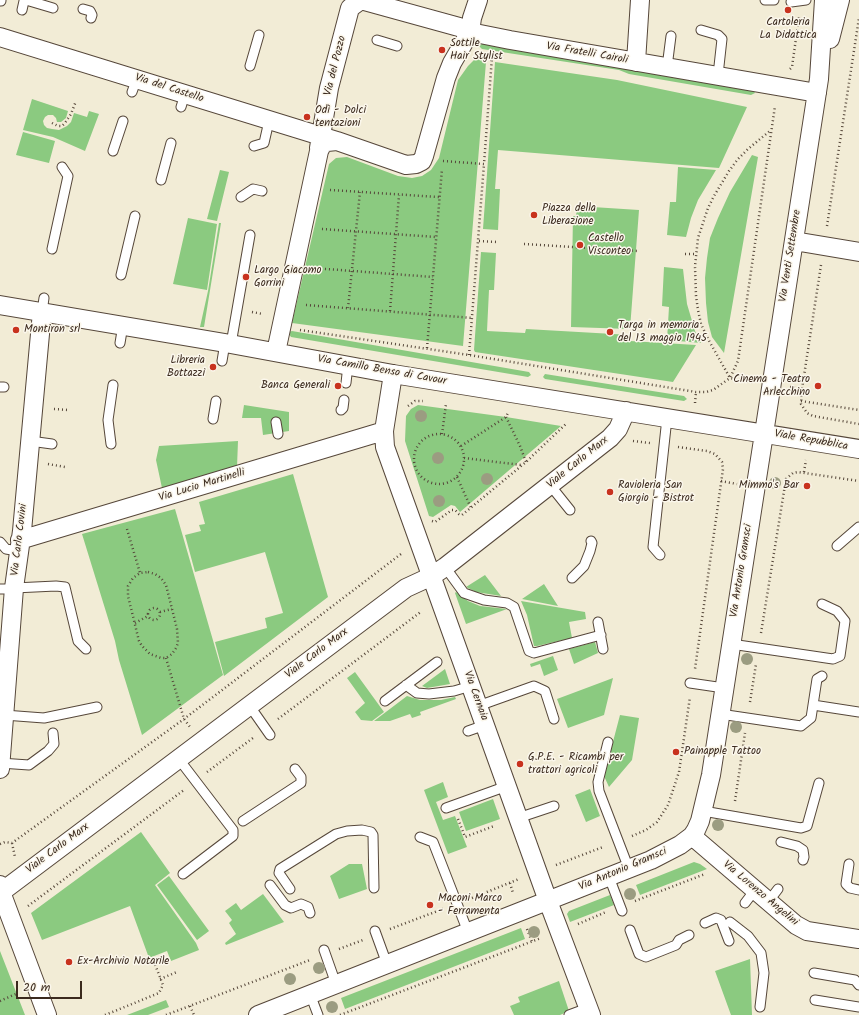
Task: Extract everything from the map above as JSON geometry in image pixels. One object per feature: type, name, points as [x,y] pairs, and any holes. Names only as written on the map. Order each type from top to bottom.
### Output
[{"type":"street","name":"Via Fratelli Cairoli","points":[[361,0],[459,27],[470,32],[510,40],[778,86],[818,86]]},
{"type":"street","name":"Via del Pozzo","points":[[325,143],[330,88],[349,31],[350,8],[361,0]]},
{"type":"street","points":[[276,352],[303,200],[325,143],[406,165],[416,164],[422,161],[446,78],[452,63],[470,32],[472,18],[478,0]]},
{"type":"street","points":[[636,62],[640,0]]},
{"type":"street","name":"Via Venti Settembre","points":[[764,433],[818,86],[824,0]]},
{"type":"street","name":"Via Venti Settembre","points":[[818,86],[840,0]]},
{"type":"street","name":"Via del Castello","points":[[11,41],[80,56],[134,85],[237,106],[269,121],[325,143]]},
{"type":"street","points":[[794,241],[859,252]]},
{"type":"street","name":"Via Camillo Benso di Cavour","points":[[0,305],[43,305],[117,322],[393,374],[764,433]]},
{"type":"street","name":"Via Carlo Covini","points":[[0,769],[4,715],[6,621],[9,589],[19,546],[30,442],[31,389],[43,305]]},
{"type":"street","name":"Via Cernaia","points":[[393,374],[384,431],[385,447],[414,528],[438,571],[439,597],[589,1011]]},
{"type":"street","name":"Viale Carlo Marx","points":[[0,890],[406,588],[438,571],[480,540],[610,438],[618,429],[626,411]]},
{"type":"street","name":"Via Lucio Martinelli","points":[[19,546],[283,458],[384,431]]},
{"type":"street","name":"Viale Repubblica","points":[[764,433],[859,449]]},
{"type":"street","name":"Via Antonio Gramsci","points":[[258,1015],[630,869],[661,856],[692,836],[700,821],[711,775],[764,433]]},
{"type":"street","name":"Via Lorenzo Angelini","points":[[692,836],[796,925],[807,931],[859,939]]},
{"type":"street","points":[[0,890],[47,1015]]},
{"type":"lane","points":[[22,10],[24,1],[26,0],[53,8]]},
{"type":"lane","points":[[765,0],[774,0]]},
{"type":"lane","points":[[83,9],[90,11],[92,15],[91,18]]},
{"type":"lane","points":[[702,30],[718,35],[722,39],[718,76]]},
{"type":"lane","points":[[250,66],[259,35]]},
{"type":"lane","points":[[668,67],[671,36]]},
{"type":"lane","points":[[377,40],[397,46]]},
{"type":"lane","points":[[113,151],[123,121]]},
{"type":"lane","points":[[254,146],[264,143],[269,121]]},
{"type":"lane","points":[[161,180],[171,143]]},
{"type":"lane","points":[[52,249],[68,176],[62,167]]},
{"type":"lane","points":[[241,197],[253,189],[262,191]]},
{"type":"lane","points":[[121,276],[135,216]]},
{"type":"lane","points":[[222,361],[237,310],[250,235]]},
{"type":"lane","points":[[117,322],[120,343]]},
{"type":"lane","points":[[346,383],[348,365]]},
{"type":"lane","points":[[111,444],[108,420],[114,384]]},
{"type":"lane","points":[[341,410],[343,408],[344,400]]},
{"type":"lane","points":[[214,419],[216,401]]},
{"type":"lane","points":[[660,555],[653,547],[667,418]]},
{"type":"lane","points":[[276,422],[278,434]]},
{"type":"lane","points":[[30,442],[52,444]]},
{"type":"lane","points":[[550,485],[570,510]]},
{"type":"lane","points":[[837,546],[859,527]]},
{"type":"lane","points":[[572,578],[584,566],[592,543],[590,541]]},
{"type":"lane","points":[[0,542],[6,549],[19,546]]},
{"type":"lane","points":[[438,571],[464,593],[484,600],[507,603],[514,607],[529,651],[534,653],[601,635]]},
{"type":"lane","points":[[9,589],[56,586],[65,588],[78,641],[86,649]]},
{"type":"lane","points":[[731,644],[832,659],[840,656],[845,621],[837,610],[822,604]]},
{"type":"lane","points":[[598,622],[604,649]]},
{"type":"lane","points":[[385,701],[437,662]]},
{"type":"lane","points":[[720,714],[801,726],[811,718],[817,679],[822,676]]},
{"type":"lane","points":[[690,683],[724,688]]},
{"type":"lane","points":[[406,685],[417,693],[429,694],[454,691],[471,686]]},
{"type":"lane","points":[[478,706],[534,686],[545,691],[554,719]]},
{"type":"lane","points":[[249,705],[268,732]]},
{"type":"lane","points":[[813,705],[859,712]]},
{"type":"lane","points":[[4,715],[44,718],[97,707]]},
{"type":"lane","points":[[468,731],[485,725]]},
{"type":"lane","points":[[0,763],[28,765],[48,751],[54,744],[53,733]]},
{"type":"lane","points":[[608,742],[598,782],[599,791],[630,869]]},
{"type":"lane","points":[[178,758],[233,830],[232,836],[183,874]]},
{"type":"lane","points":[[243,822],[301,783],[301,777],[295,769]]},
{"type":"lane","points":[[703,811],[801,828],[807,826],[819,783]]},
{"type":"lane","points":[[449,807],[507,786]]},
{"type":"lane","points":[[518,818],[554,806]]},
{"type":"lane","points":[[290,889],[279,873],[280,869],[336,834],[347,830],[362,830],[370,832],[373,835],[374,888]]},
{"type":"lane","points":[[420,836],[433,842],[468,932]]},
{"type":"lane","points":[[781,842],[797,846],[803,850],[803,860]]},
{"type":"lane","points":[[849,864],[846,884],[850,888],[859,890]]},
{"type":"lane","points":[[609,877],[621,909]]},
{"type":"lane","points":[[270,886],[285,905],[291,908],[301,904],[308,907],[310,913]]},
{"type":"lane","points":[[705,923],[716,918],[729,921],[748,936],[761,953],[764,973],[760,1007]]},
{"type":"lane","points":[[729,921],[729,941]]},
{"type":"lane","points":[[630,930],[639,954],[646,957],[676,945],[679,940],[689,935]]},
{"type":"lane","points":[[375,931],[387,964]]},
{"type":"lane","points":[[324,950],[336,984]]},
{"type":"lane","points":[[814,973],[855,980],[859,985]]},
{"type":"lane","points":[[310,994],[318,1015]]},
{"type":"lane","points":[[815,1000],[859,1007]]},
{"type":"lane","points":[[569,1015],[589,1011]]},
{"type":"path","points":[[789,70],[792,67],[799,1]]},
{"type":"path","points":[[859,18],[800,401],[807,413],[813,416],[859,424]]},
{"type":"path","points":[[469,355],[479,241],[492,54]]},
{"type":"path","points":[[237,310],[282,324],[286,328],[427,348],[696,392],[713,390],[730,378],[738,361],[778,86]]},
{"type":"path","points":[[52,123],[58,126],[65,124],[76,101]]},
{"type":"path","points":[[769,105],[775,106]]},
{"type":"path","points":[[730,378],[701,324],[696,296],[695,266],[698,238],[708,208],[722,181],[738,159],[771,130]]},
{"type":"path","points":[[427,348],[442,161],[484,164]]},
{"type":"path","points":[[323,190],[439,197]]},
{"type":"path","points":[[348,308],[360,192]]},
{"type":"path","points":[[390,312],[400,195]]},
{"type":"path","points":[[321,229],[436,237]]},
{"type":"path","points":[[479,241],[498,242]]},
{"type":"path","points":[[524,244],[638,251]]},
{"type":"path","points":[[685,254],[696,254]]},
{"type":"path","points":[[305,267],[433,277]]},
{"type":"path","points":[[304,305],[473,318]]},
{"type":"path","points":[[404,412],[407,406],[415,401],[423,401]]},
{"type":"path","points":[[800,401],[859,410]]},
{"type":"path","points":[[438,403],[454,405]]},
{"type":"path","points":[[442,434],[446,404]]},
{"type":"path","points":[[500,412],[516,414]]},
{"type":"path","points":[[461,446],[506,417],[508,413]]},
{"type":"path","points":[[506,417],[526,462]]},
{"type":"path","points":[[561,420],[573,422]]},
{"type":"path","points":[[414,528],[429,519],[435,522],[452,510],[455,510],[462,515],[526,462],[569,422]]},
{"type":"path","points":[[442,434],[456,440],[461,446],[464,458],[461,471],[457,477],[449,482],[440,484],[431,483],[423,479],[417,472],[414,463],[414,454],[418,445],[424,438],[442,434]]},
{"type":"path","points":[[610,438],[707,451],[715,454],[722,462],[723,469]]},
{"type":"path","points":[[464,458],[522,465]]},
{"type":"path","points":[[409,461],[414,475]]},
{"type":"path","points":[[793,473],[798,472],[859,481]]},
{"type":"path","points":[[457,477],[471,508]]},
{"type":"path","points":[[127,526],[140,572]]},
{"type":"path","points":[[0,844],[4,842],[12,843],[184,719],[401,554]]},
{"type":"path","points":[[140,572],[155,574],[161,578],[166,585],[177,630],[178,643],[172,654],[166,658],[155,657],[145,650],[140,641],[127,591],[131,580],[140,572]]},
{"type":"path","points":[[10,915],[26,908],[196,781],[268,732],[439,597]]},
{"type":"path","points":[[135,623],[148,616],[148,612],[151,609],[158,609],[160,612]]},
{"type":"path","points":[[160,612],[172,609]]},
{"type":"path","points":[[148,616],[150,619],[158,619],[160,612]]},
{"type":"path","points":[[166,658],[184,719],[201,741]]},
{"type":"path","points":[[449,807],[465,837],[494,826]]},
{"type":"path","points":[[340,1015],[559,931],[621,909],[707,873]]},
{"type":"path","points":[[105,1015],[160,993],[163,985],[154,962]]},
{"type":"path","points":[[160,979],[177,972]]},
{"type":"path","points":[[0,1001],[19,992]]},
{"type":"path","points":[[190,1006],[194,1015]]},
{"type":"green space","points":[[487,43],[753,90],[755,93],[751,95],[629,74],[619,70],[482,49],[479,46]]},
{"type":"green space","points":[[476,58],[480,58],[486,62],[463,346],[292,323],[329,164],[336,158],[347,157],[398,176],[412,178],[422,176],[431,170],[439,158],[458,80]]},
{"type":"green space","points":[[495,62],[617,80],[747,107],[719,168],[498,150],[495,189],[500,189],[498,230],[483,229]]},
{"type":"green space","points":[[32,99],[68,111],[66,118],[61,122],[57,122],[53,115],[48,115],[45,117],[43,121],[47,128],[59,130],[67,126],[71,122],[74,113],[87,117],[89,111],[99,114],[85,151],[53,137],[23,130]]},
{"type":"green space","points":[[23,132],[55,141],[49,163],[16,155]]},
{"type":"green space","points":[[752,155],[758,157],[724,353],[712,337],[708,322],[705,278],[707,258],[710,238],[718,218],[730,192]]},
{"type":"green space","points":[[678,167],[716,170],[698,200],[686,237],[667,235],[670,202],[676,202]]},
{"type":"green space","points":[[220,170],[229,172],[217,221],[207,219]]},
{"type":"green space","points":[[577,206],[639,210],[630,329],[571,327],[573,216],[576,216]]},
{"type":"green space","points":[[188,218],[217,224],[207,290],[173,284]]},
{"type":"green space","points":[[219,223],[221,223],[204,327],[200,327],[208,291]]},
{"type":"green space","points":[[481,252],[496,253],[494,290],[489,290],[487,331],[525,333],[526,329],[631,335],[630,341],[696,345],[673,382],[475,352]]},
{"type":"green space","points":[[664,267],[683,269],[687,304],[695,331],[701,343],[667,340],[669,307],[662,306]]},
{"type":"green space","points":[[292,331],[529,372],[531,375],[528,377],[291,337],[289,332]]},
{"type":"green space","points":[[545,374],[684,396],[687,399],[684,401],[545,379],[543,377]]},
{"type":"green space","points":[[244,405],[289,412],[289,431],[263,435],[261,418],[242,418]]},
{"type":"green space","points":[[418,405],[561,426],[460,512],[455,506],[451,505],[433,517],[429,516],[405,441],[406,416],[411,409]]},
{"type":"green space","points":[[238,441],[237,467],[162,488],[156,460],[159,446]]},
{"type":"green space","points":[[293,474],[328,597],[224,676],[215,642],[267,628],[265,618],[283,613],[265,552],[195,572],[185,535],[201,531],[199,525],[205,524],[199,502]]},
{"type":"green space","points":[[175,509],[223,675],[142,735],[82,534]]},
{"type":"green space","points":[[485,575],[501,596],[476,592],[466,587]]},
{"type":"green space","points":[[544,584],[558,606],[522,599]]},
{"type":"green space","points":[[456,592],[468,601],[480,606],[507,609],[466,624],[455,593]]},
{"type":"green space","points":[[521,601],[585,612],[586,619],[569,622],[572,638],[534,646],[527,615]]},
{"type":"green space","points":[[595,642],[598,653],[574,664],[569,649]]},
{"type":"green space","points":[[553,656],[558,670],[544,676],[540,664],[531,667],[530,664]]},
{"type":"green space","points":[[445,669],[450,684],[427,688],[422,686]]},
{"type":"green space","points":[[355,672],[384,712],[372,721],[361,720],[355,712],[365,703],[347,678]]},
{"type":"green space","points":[[613,678],[604,715],[568,728],[557,699]]},
{"type":"green space","points":[[407,696],[420,700],[441,700],[455,697],[456,699],[420,712],[421,715],[412,718],[410,714],[390,721],[374,721]]},
{"type":"green space","points":[[620,715],[639,718],[632,760],[609,787],[604,776]]},
{"type":"green space","points":[[443,782],[448,797],[436,802],[443,820],[455,816],[467,847],[448,854],[424,790]]},
{"type":"green space","points":[[590,789],[600,816],[586,822],[575,795]]},
{"type":"green space","points":[[493,799],[500,819],[466,831],[459,812]]},
{"type":"green space","points":[[141,832],[170,873],[155,885],[196,943],[199,950],[171,961],[167,951],[149,958],[130,906],[42,940],[31,913]]},
{"type":"green space","points":[[694,862],[707,869],[640,895],[636,885]]},
{"type":"green space","points":[[349,864],[362,864],[367,889],[339,899],[330,876]]},
{"type":"green space","points":[[169,876],[209,931],[197,940],[157,885]]},
{"type":"green space","points":[[263,894],[284,922],[226,945],[225,943],[236,934],[229,923],[232,920],[225,911],[236,903],[241,910]]},
{"type":"green space","points":[[610,895],[614,905],[570,922],[567,914],[569,911]]},
{"type":"green space","points":[[521,928],[525,939],[345,1009],[341,998]]},
{"type":"green space","points":[[0,951],[25,1015],[0,1015]]},
{"type":"green space","points":[[750,959],[752,1015],[731,1015],[715,971]]},
{"type":"green space","points":[[559,981],[569,1011],[560,1015],[514,1015],[510,1006],[520,1002],[518,997]]},
{"type":"green space","points":[[166,1000],[169,1007],[148,1015],[127,1015]]},
{"type":"place","name":"Cartoleria La Didattica","points":[[788,10]]},
{"type":"place","name":"Sottile Hair Stylist","points":[[442,50]]},
{"type":"place","name":"Odì - Dolci tentazioni","points":[[307,117]]},
{"type":"place","name":"Piazza della Liberazione","points":[[534,215]]},
{"type":"place","name":"Castello Visconteo","points":[[580,245]]},
{"type":"place","name":"Largo Giacomo Gorrini","points":[[246,277]]},
{"type":"place","name":"Montiron srl","points":[[16,330]]},
{"type":"place","name":"Targa in memoria del 13 maggio 1945","points":[[610,332]]},
{"type":"place","name":"Libreria Bottazzi","points":[[213,367]]},
{"type":"place","name":"Banca Generali","points":[[338,386]]},
{"type":"place","name":"Cinema - Teatro Arlecchino","points":[[818,386]]},
{"type":"place","name":"Mimmo's Bar","points":[[807,486]]},
{"type":"place","name":"Ravioleria San Giorgio - Bistrot","points":[[610,492]]},
{"type":"place","name":"Painapple Tattoo","points":[[676,752]]},
{"type":"place","name":"G.P.E. - Ricambi per trattori agricoli","points":[[520,764]]},
{"type":"place","name":"Maconi Marco - Ferramenta","points":[[430,905]]},
{"type":"place","name":"Ex-Archivio Notarile","points":[[69,962]]}]
